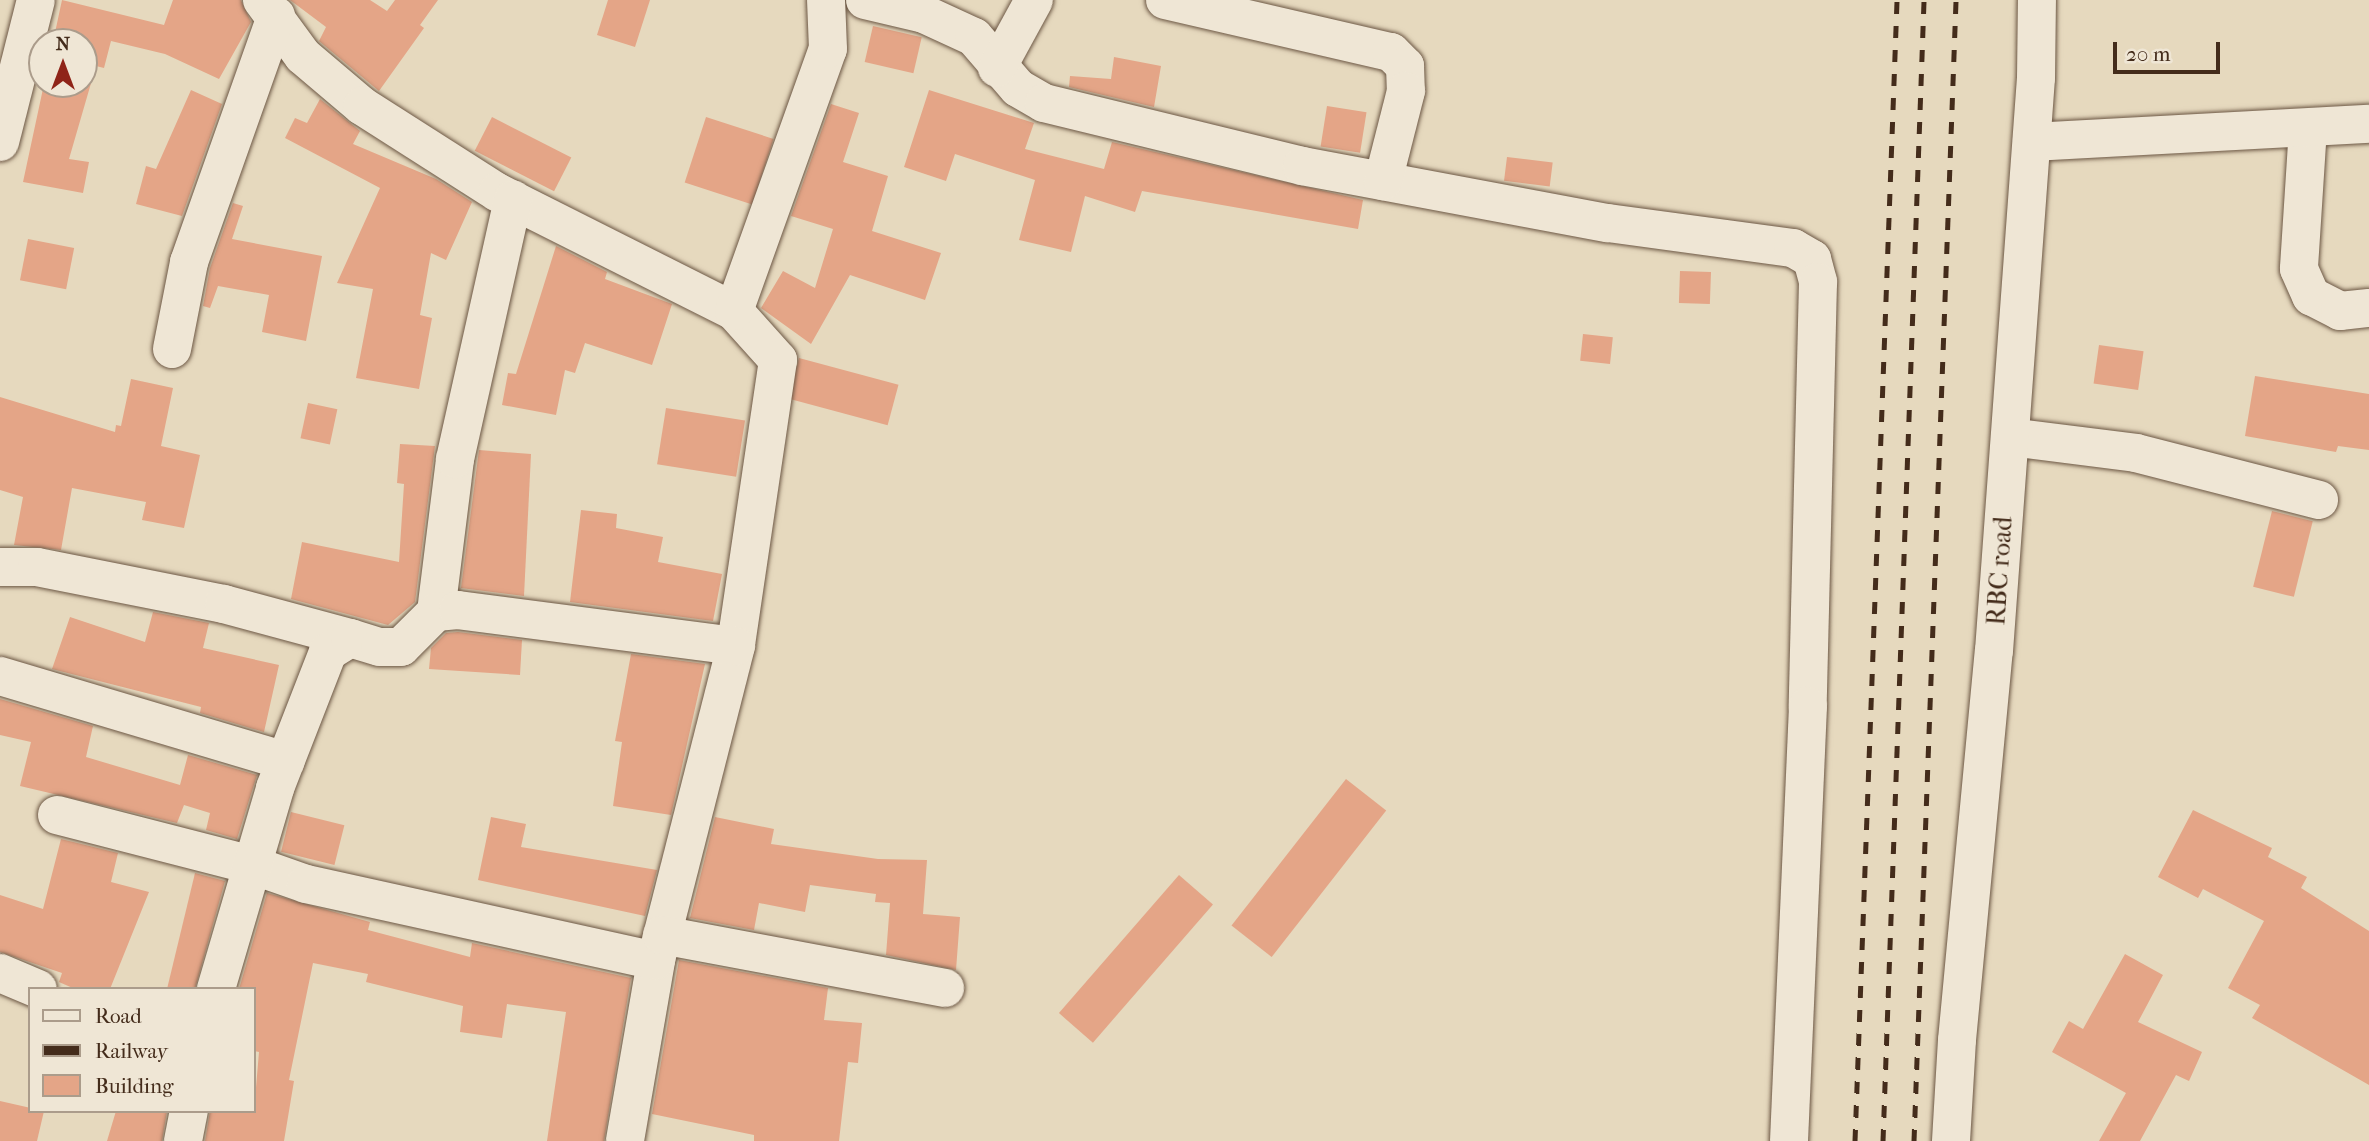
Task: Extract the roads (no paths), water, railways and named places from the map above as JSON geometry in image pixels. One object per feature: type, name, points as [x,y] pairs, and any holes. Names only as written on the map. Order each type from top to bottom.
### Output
[{"type":"street","points":[[0,142],[36,0]]},
{"type":"street","points":[[734,311],[828,49],[826,0]]},
{"type":"street","points":[[865,0],[924,14],[974,37],[997,68],[1018,88],[1044,103],[1383,181],[1608,223],[1793,248],[1812,259],[1818,282],[1808,706],[1789,1141]]},
{"type":"street","points":[[997,68],[1034,0]]},
{"type":"street","points":[[1165,0],[1391,51],[1405,66],[1406,91],[1383,181]]},
{"type":"street","name":"RBC road","points":[[1951,1141],[2010,436],[2032,142],[2037,0]]},
{"type":"street","points":[[269,8],[303,56],[362,106],[513,199],[734,311],[778,360],[736,646],[659,948],[625,1141]]},
{"type":"street","points":[[172,349],[189,262],[269,8]]},
{"type":"street","points":[[2032,142],[2369,124]]},
{"type":"street","points":[[2308,128],[2299,269],[2311,296],[2340,311],[2369,308]]},
{"type":"street","points":[[0,567],[37,567],[224,604],[380,647],[401,647],[420,633],[436,612],[455,460],[513,199]]},
{"type":"street","points":[[2010,436],[2136,453],[2319,499]]},
{"type":"street","points":[[436,612],[458,610],[736,646]]},
{"type":"street","points":[[217,987],[251,865],[286,761],[328,652],[350,638]]},
{"type":"street","points":[[0,676],[286,761]]},
{"type":"street","points":[[57,815],[251,865],[306,884],[659,948],[945,988]]},
{"type":"street","points":[[0,973],[33,987]]},
{"type":"street","points":[[183,1141],[189,1113]]},
{"type":"railway","points":[[1855,1141],[1897,0]]},
{"type":"railway","points":[[1883,1141],[1924,0]]},
{"type":"railway","points":[[1914,1141],[1956,0]]}]
